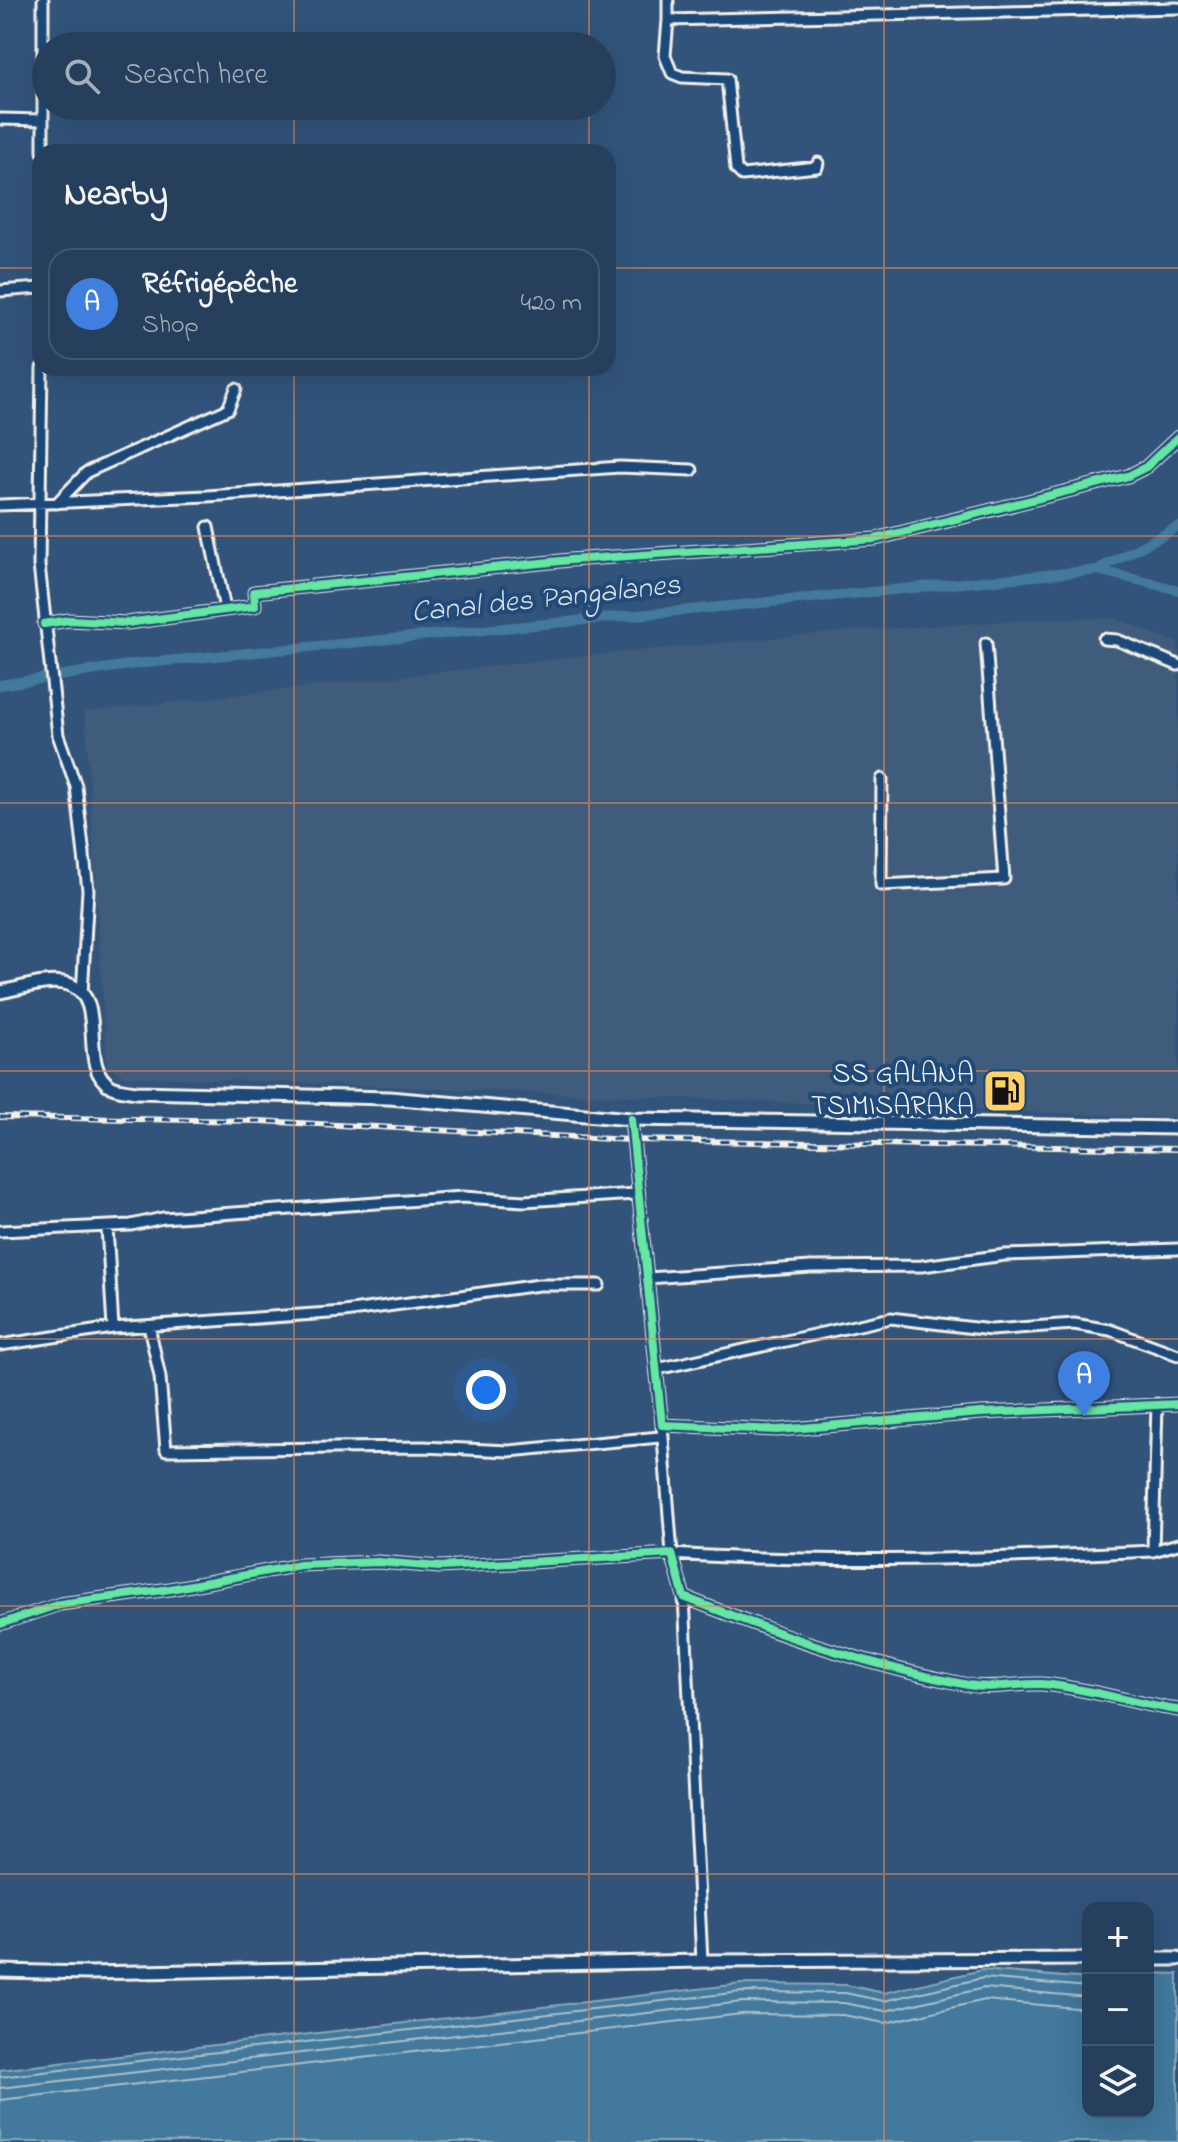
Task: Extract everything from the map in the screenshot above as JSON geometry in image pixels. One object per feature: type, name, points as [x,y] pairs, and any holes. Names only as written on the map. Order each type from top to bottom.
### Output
[{"type":"main road","points":[[0,992],[54,983],[68,985],[82,994],[89,1009],[95,1063],[102,1077],[112,1087],[137,1092],[389,1098],[631,1119],[1178,1128]]},
{"type":"main road","points":[[0,1971],[88,1973],[702,1961],[1082,1959]]},
{"type":"main road","points":[[1154,1959],[1178,1959]]},
{"type":"street","points":[[43,0],[43,32]]},
{"type":"street","points":[[668,0],[665,56],[672,73],[682,77],[727,79],[736,169],[742,175],[817,167],[818,163]]},
{"type":"street","points":[[668,20],[1178,8]]},
{"type":"street","points":[[0,119],[32,120]]},
{"type":"street","points":[[43,120],[43,144]]},
{"type":"street","points":[[0,291],[32,289]]},
{"type":"street","points":[[42,376],[39,565],[58,735],[76,786],[88,890],[82,994]]},
{"type":"street","points":[[57,503],[87,472],[228,409],[236,389]]},
{"type":"street","points":[[44,624],[69,620],[127,623],[255,606],[254,592],[570,560],[875,539],[1128,476],[1146,467],[1178,437]]},
{"type":"street","points":[[0,505],[620,467],[692,470]]},
{"type":"street","points":[[208,527],[225,609]]},
{"type":"street","points":[[1104,639],[1117,640],[1178,665]]},
{"type":"street","points":[[882,779],[881,885],[1004,879],[986,643]]},
{"type":"street","points":[[631,1119],[636,1194],[657,1369],[662,1425],[660,1437],[672,1554],[684,1597],[702,1961]]},
{"type":"street","points":[[0,1231],[107,1227],[163,1218],[463,1197],[524,1201],[636,1194]]},
{"type":"street","points":[[107,1227],[113,1328]]},
{"type":"street","points":[[648,1278],[811,1267],[922,1266],[1005,1255],[1178,1249]]},
{"type":"street","points":[[0,1345],[113,1328],[344,1312],[539,1285],[599,1285]]},
{"type":"street","points":[[657,1369],[891,1318],[991,1330],[1074,1324],[1110,1330],[1178,1355]]},
{"type":"street","points":[[149,1326],[160,1377],[166,1450],[423,1447],[509,1451],[660,1437]]},
{"type":"street","points":[[1153,1551],[1157,1404]]},
{"type":"street","points":[[662,1425],[778,1430],[981,1413],[1078,1411],[1178,1404]]},
{"type":"street","points":[[0,1624],[60,1604],[170,1589],[300,1565],[378,1562],[440,1567],[672,1554],[813,1560],[1153,1551],[1178,1544]]},
{"type":"street","points":[[684,1597],[768,1631],[862,1662],[972,1686],[1016,1688],[1039,1684],[1178,1710]]},
{"type":"shaded area","points":[[1065,618],[1117,619],[1178,643],[1178,1118],[124,1076],[107,1066],[85,712],[602,654],[861,630]]},
{"type":"water","points":[[982,1970],[1082,1978],[1082,2118],[1154,2118],[1154,1973],[1178,1974],[1178,2142],[0,2142],[0,2070],[741,1984],[846,1985],[884,1993]]},
{"type":"waterway","name":"Canal des Pangalanes","points":[[1097,570],[1178,527]]},
{"type":"waterway","name":"Canal des Pangalanes","points":[[0,685],[135,664],[1097,570],[1178,590]]},
{"type":"railway","points":[[0,1117],[259,1121],[631,1140],[1178,1149]]},
{"type":"cycle path","points":[[44,624],[69,620],[127,623],[255,606],[254,592],[570,560],[875,539],[1128,476],[1146,467],[1178,437]]},
{"type":"cycle path","points":[[631,1119],[662,1425],[778,1430],[981,1413],[1178,1404]]},
{"type":"cycle path","points":[[0,1624],[60,1604],[170,1589],[300,1565],[378,1562],[440,1567],[672,1554],[684,1597],[824,1648],[968,1685],[1058,1686],[1178,1710]]},
{"type":"place","name":"SS GALANA TSIMISARAKA","points":[[1005,1091]]},
{"type":"place","name":"Réfrigépêche","points":[[1084,1417]]}]
